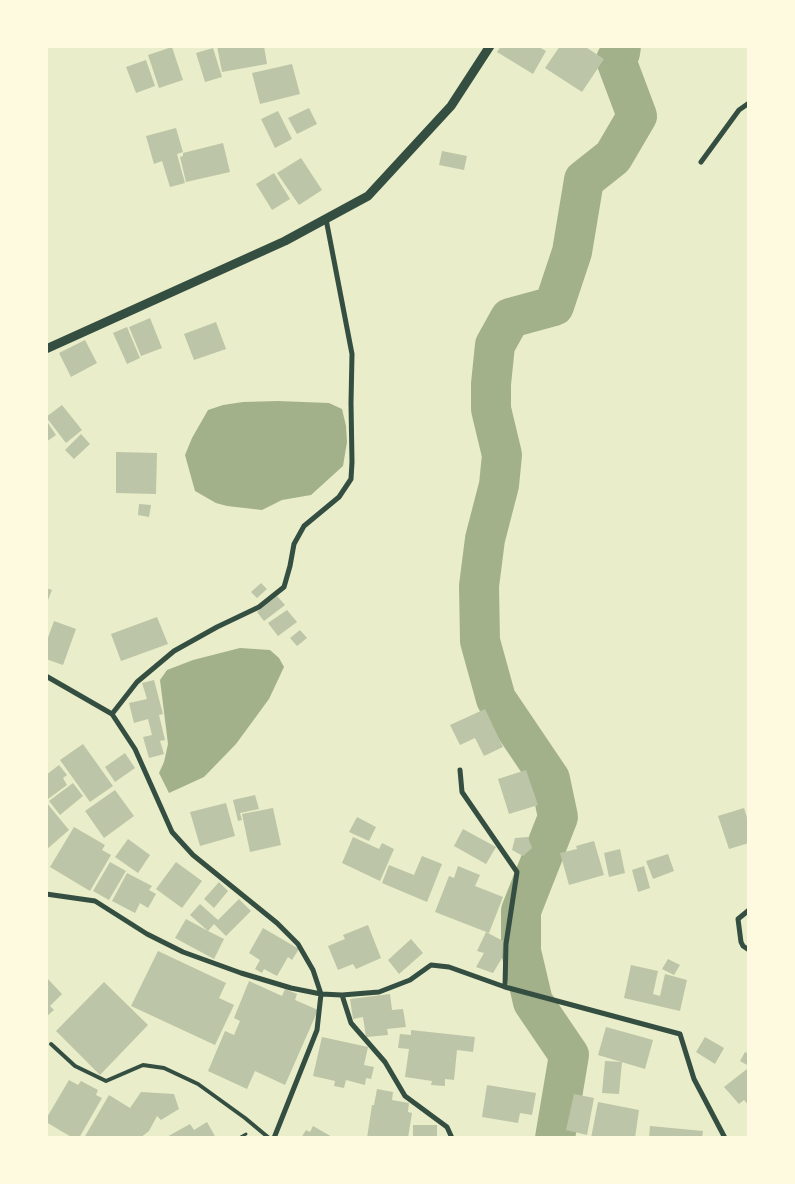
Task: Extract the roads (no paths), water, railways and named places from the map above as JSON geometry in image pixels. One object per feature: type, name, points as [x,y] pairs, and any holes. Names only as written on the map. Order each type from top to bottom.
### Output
[{"type":"street","points":[[46,349],[285,241],[368,196],[451,106],[490,46]]},
{"type":"street","points":[[701,162],[739,110],[749,103]]},
{"type":"street","points":[[112,714],[137,682],[174,651],[217,627],[259,607],[284,588],[294,544],[304,526],[339,497],[350,479],[352,462],[352,354],[326,219]]},
{"type":"street","points":[[46,676],[112,714],[135,749],[172,832],[193,855],[277,923],[298,944],[313,970],[321,994],[317,1030],[274,1138]]},
{"type":"street","points":[[460,770],[462,792],[517,872],[506,944],[505,987]]},
{"type":"street","points":[[46,894],[95,902],[147,934],[183,952],[283,986],[321,994],[342,995],[379,992],[410,980],[431,965],[449,967],[505,987],[680,1034],[694,1079],[725,1138]]},
{"type":"street","points":[[749,910],[738,919],[741,942],[749,950]]},
{"type":"street","points":[[342,995],[351,1023],[385,1062],[405,1096],[447,1126],[452,1138]]},
{"type":"lane","points":[[51,1044],[75,1066],[106,1081],[143,1065],[164,1068],[198,1084],[245,1118],[268,1138]]},
{"type":"waterway","points":[[555,1138],[569,1055],[533,1002],[521,951],[521,911],[558,817],[550,779],[496,699],[480,641],[479,586],[485,539],[499,485],[502,455],[491,409],[491,384],[495,345],[510,318],[554,306],[572,252],[584,180],[613,157],[637,116],[616,60],[621,46]]}]
